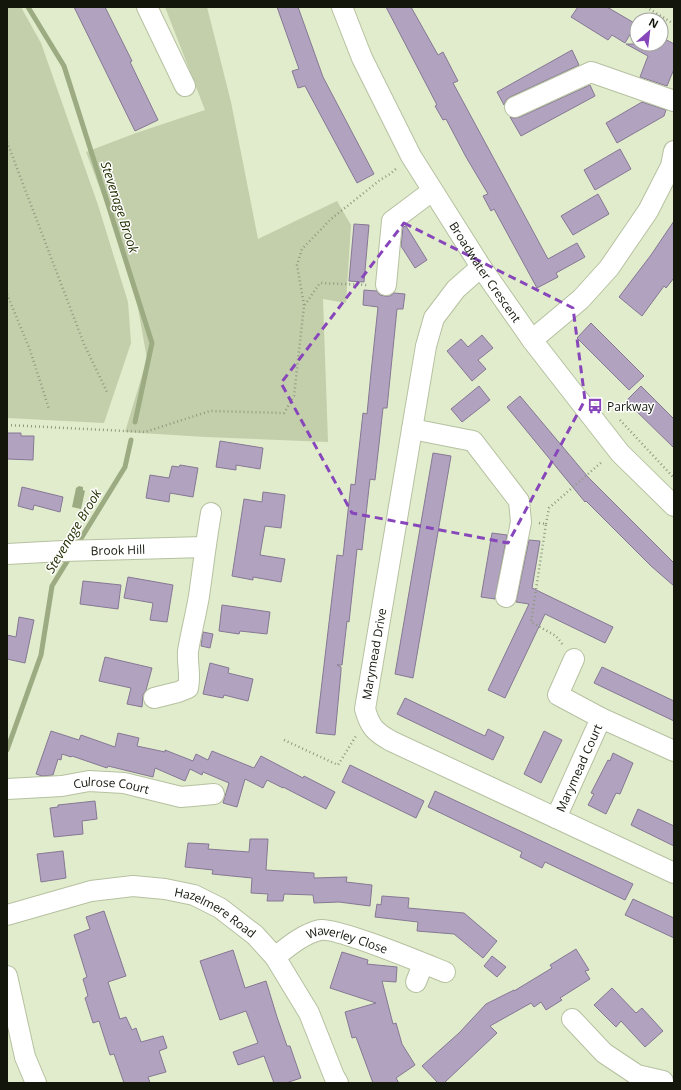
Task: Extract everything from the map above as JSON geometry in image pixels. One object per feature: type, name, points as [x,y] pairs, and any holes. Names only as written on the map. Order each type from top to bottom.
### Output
[{"type":"street","points":[[147,7],[185,86]]},
{"type":"street","name":"Broadwater Crescent","points":[[342,7],[362,58],[411,156],[481,267],[532,340],[617,448],[672,501]]},
{"type":"street","points":[[515,107],[591,72],[674,101]]},
{"type":"street","points":[[532,340],[581,299],[609,268],[648,211],[670,166],[674,151]]},
{"type":"street","points":[[386,285],[392,221],[432,191]]},
{"type":"street","name":"Marymead Drive","points":[[368,719],[365,709],[426,346],[434,318],[456,289],[481,267]]},
{"type":"street","points":[[412,429],[472,441],[519,501],[520,520],[506,597]]},
{"type":"street","points":[[154,698],[188,688],[190,678],[188,652],[198,597],[204,547],[211,513]]},
{"type":"street","name":"Brook Hill","points":[[7,554],[204,547]]},
{"type":"street","name":"Marymead Court","points":[[574,659],[558,695],[601,718],[674,751]]},
{"type":"street","name":"Marymead Court","points":[[556,818],[601,718]]},
{"type":"street","points":[[368,719],[373,729],[391,741],[674,873]]},
{"type":"street","name":"Culrose Court","points":[[7,789],[62,786],[88,781],[124,783],[180,797],[214,794]]},
{"type":"street","name":"Hazelmere Road","points":[[7,915],[91,891],[133,886],[165,889],[194,895],[220,908],[255,935],[275,957],[309,1013],[338,1083]]},
{"type":"street","name":"Waverley Close","points":[[275,957],[301,938],[321,930],[344,934],[420,973],[445,972]]},
{"type":"street","points":[[7,976],[25,1057],[36,1083]]},
{"type":"street","points":[[572,1019],[604,1053],[636,1079],[664,1081]]},
{"type":"path","points":[[646,7],[674,24]]},
{"type":"path","points":[[7,142],[84,344],[108,394]]},
{"type":"path","points":[[7,425],[145,432],[210,412],[284,412],[294,396],[304,306],[297,265],[302,249],[331,219],[411,156]]},
{"type":"path","points":[[304,306],[320,283],[386,285]]},
{"type":"path","points":[[7,294],[30,350],[49,409]]},
{"type":"path","points":[[616,416],[674,478]]},
{"type":"path","points":[[574,659],[556,636],[531,622],[549,508],[617,448]]},
{"type":"path","points":[[520,520],[546,524]]},
{"type":"path","points":[[284,740],[338,766],[368,719]]},
{"type":"highlighted area","points":[[404,223],[573,308],[585,400],[508,543],[352,513],[281,383]]},
{"type":"shaded area","points":[[7,7],[21,7],[41,43],[98,205],[128,302],[131,343],[104,423],[7,418]]},
{"type":"shaded area","points":[[165,7],[207,7],[231,102],[258,239],[337,201],[351,225],[346,303],[323,299],[328,442],[125,432],[147,359],[138,308],[110,215],[86,152],[136,133],[205,110]]},
{"type":"shaded area","points":[[79,486],[83,487],[83,490],[85,491],[81,509],[72,507],[76,488]]},
{"type":"building","points":[[74,7],[105,7],[132,61],[130,62],[158,120],[135,131]]},
{"type":"building","points":[[277,7],[298,7],[323,77],[374,174],[357,183],[305,86],[298,88],[292,71],[299,69]]},
{"type":"building","points":[[386,7],[411,7],[438,55],[443,52],[458,81],[453,83],[548,259],[577,243],[585,257],[556,273],[558,277],[537,288],[494,209],[491,211],[483,196],[488,194],[446,119],[443,120],[435,106],[437,105]]},
{"type":"building","points":[[578,7],[607,7],[629,20],[629,36],[625,43],[612,35],[608,40],[571,17]]},
{"type":"building","points":[[669,41],[674,44],[674,69],[667,86],[640,77],[648,56],[641,52],[669,52]]},
{"type":"building","points":[[572,50],[579,65],[510,97],[506,100],[504,105],[497,92]]},
{"type":"building","points":[[590,85],[595,96],[521,136],[510,117],[520,117]]},
{"type":"building","points":[[642,102],[666,110],[664,116],[617,143],[606,123]]},
{"type":"building","points":[[620,149],[631,169],[595,190],[584,170]]},
{"type":"building","points":[[598,194],[609,214],[573,235],[561,216]]},
{"type":"building","points":[[674,221],[674,278],[666,288],[664,286],[642,316],[619,297],[651,255]]},
{"type":"building","points":[[354,224],[369,225],[364,282],[349,281]]},
{"type":"building","points":[[406,226],[427,260],[415,268],[401,246],[403,227]]},
{"type":"building","points":[[364,290],[377,291],[380,295],[385,296],[390,296],[394,293],[405,294],[403,309],[397,309],[387,408],[383,408],[375,480],[370,479],[362,550],[357,549],[349,622],[347,621],[342,665],[337,665],[341,667],[341,671],[335,735],[316,733],[337,555],[343,556],[351,484],[355,485],[363,413],[367,414],[378,307],[363,305]]},
{"type":"building","points":[[591,323],[644,376],[629,390],[577,338]]},
{"type":"building","points":[[482,335],[493,348],[478,360],[486,369],[472,381],[447,351],[461,339],[468,347]]},
{"type":"building","points":[[479,386],[490,400],[462,422],[451,409]]},
{"type":"building","points":[[641,386],[674,419],[674,448],[626,401]]},
{"type":"building","points":[[520,396],[588,477],[674,563],[674,586],[651,566],[586,501],[585,502],[507,407]]},
{"type":"building","points":[[7,433],[21,433],[21,436],[34,436],[33,460],[7,459]]},
{"type":"building","points":[[220,441],[263,448],[260,469],[236,465],[236,470],[216,467]]},
{"type":"building","points":[[433,453],[451,456],[413,678],[395,674]]},
{"type":"building","points":[[180,465],[198,468],[193,497],[170,493],[169,502],[146,498],[150,475],[169,478],[172,466],[179,467]]},
{"type":"building","points":[[22,487],[63,497],[60,512],[34,505],[33,510],[18,506]]},
{"type":"building","points":[[263,492],[285,495],[281,528],[265,526],[260,555],[285,559],[281,582],[253,577],[253,580],[232,576],[244,499],[262,502]]},
{"type":"building","points":[[492,533],[507,535],[495,599],[481,597]]},
{"type":"building","points":[[529,540],[540,541],[532,588],[613,627],[605,643],[545,614],[505,698],[488,690],[529,604],[516,602]]},
{"type":"building","points":[[128,577],[173,585],[167,622],[150,620],[153,603],[124,598]]},
{"type":"building","points":[[83,581],[121,585],[118,609],[80,604]]},
{"type":"building","points":[[222,605],[270,612],[267,634],[240,631],[239,634],[219,631]]},
{"type":"building","points":[[19,617],[34,620],[25,663],[7,659],[7,635],[16,637]]},
{"type":"building","points":[[203,632],[213,634],[210,648],[201,646]]},
{"type":"building","points":[[105,657],[152,668],[146,690],[143,695],[142,707],[127,704],[131,688],[99,681]]},
{"type":"building","points":[[210,663],[229,668],[228,673],[253,679],[248,701],[224,695],[223,698],[203,694]]},
{"type":"building","points":[[602,667],[674,701],[674,721],[594,683]]},
{"type":"building","points":[[405,698],[485,736],[488,729],[504,737],[493,760],[397,714]]},
{"type":"building","points":[[51,731],[79,740],[81,735],[115,747],[118,733],[139,738],[137,746],[165,752],[165,750],[193,761],[196,754],[208,760],[212,751],[254,768],[261,756],[303,778],[304,776],[335,792],[326,809],[267,780],[263,788],[245,779],[237,807],[223,803],[229,783],[203,772],[202,775],[190,769],[185,781],[155,768],[153,777],[108,766],[107,768],[62,754],[61,760],[58,759],[53,775],[42,776],[36,774]]},
{"type":"building","points":[[544,731],[562,740],[541,783],[524,774]]},
{"type":"building","points":[[613,753],[633,763],[620,794],[616,793],[606,814],[588,805],[594,794],[591,793],[608,760],[610,761]]},
{"type":"building","points":[[350,765],[424,801],[416,818],[342,782]]},
{"type":"building","points":[[435,791],[633,884],[625,900],[545,862],[542,868],[520,857],[522,852],[428,807]]},
{"type":"building","points":[[95,801],[97,819],[82,821],[83,834],[54,837],[50,808],[58,807],[58,805]]},
{"type":"building","points":[[638,809],[674,826],[674,846],[631,825]]},
{"type":"building","points":[[250,839],[268,839],[266,870],[314,873],[314,878],[347,877],[346,882],[372,885],[370,906],[339,902],[314,903],[313,895],[284,894],[283,901],[267,901],[268,894],[251,893],[252,878],[212,874],[213,870],[185,867],[188,843],[209,844],[208,849],[249,852]]},
{"type":"building","points":[[63,851],[66,878],[41,882],[37,854]]},
{"type":"building","points":[[382,896],[409,898],[408,908],[464,913],[497,941],[483,958],[454,934],[417,931],[418,922],[375,917],[377,904],[381,905]]},
{"type":"building","points":[[633,899],[674,918],[674,938],[625,915]]},
{"type":"building","points":[[104,911],[126,976],[108,982],[120,1019],[126,1017],[132,1030],[136,1028],[141,1042],[163,1036],[167,1048],[159,1051],[166,1072],[148,1077],[150,1083],[124,1083],[114,1054],[110,1055],[99,1021],[93,1023],[85,998],[88,996],[83,979],[87,977],[74,935],[90,929],[86,917]]},
{"type":"building","points":[[576,949],[589,970],[585,971],[590,979],[560,998],[562,1000],[546,1010],[541,1002],[534,1007],[531,1003],[490,1026],[497,1033],[444,1083],[438,1083],[422,1066],[459,1033],[486,1004],[514,991],[552,968],[550,965]]},
{"type":"building","points":[[233,950],[245,988],[266,981],[287,1046],[290,1046],[301,1078],[286,1083],[274,1083],[264,1056],[238,1065],[233,1052],[258,1043],[246,1011],[220,1020],[200,961]]},
{"type":"building","points":[[342,952],[368,960],[367,964],[397,967],[396,982],[382,981],[393,1024],[396,1023],[402,1044],[415,1065],[396,1078],[399,1083],[373,1083],[356,1037],[352,1038],[345,1012],[376,1003],[330,988]]},
{"type":"building","points":[[492,956],[506,967],[497,977],[484,966]]},
{"type":"building","points":[[612,988],[636,1013],[642,1008],[663,1031],[645,1047],[621,1021],[616,1027],[594,1005]]},
{"type":"waterway","name":"Stevenage Brook","points":[[28,7],[64,66],[152,343],[135,422]]},
{"type":"waterway","name":"Stevenage Brook","points":[[77,545],[125,467],[131,440]]},
{"type":"waterway","name":"Stevenage Brook","points":[[7,750],[41,655],[52,586],[71,555]]},
{"type":"place","name":"Parkway","points":[[595,406]]}]
